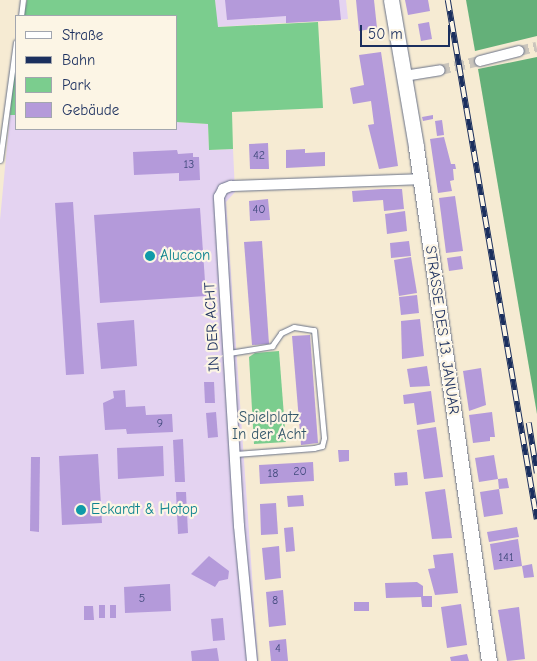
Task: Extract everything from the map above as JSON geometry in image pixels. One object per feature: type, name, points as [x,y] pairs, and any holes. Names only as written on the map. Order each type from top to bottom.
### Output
[{"type":"main road","name":"STRASSE DES 13. JANUAR","points":[[391,0],[412,110],[420,179],[489,661]]},
{"type":"street","points":[[480,60],[519,51]]},
{"type":"street","points":[[404,76],[440,70]]},
{"type":"street","name":"IN DER ACHT","points":[[252,661],[235,454],[219,205],[223,188],[420,179]]},
{"type":"lane","points":[[21,15],[23,0]]},
{"type":"lane","points":[[0,160],[15,49]]},
{"type":"lane","points":[[229,353],[272,346],[281,334],[294,327],[314,330],[324,438],[322,446],[314,448],[235,454]]},
{"type":"shaded area","points":[[215,0],[346,0],[348,19],[217,27]]},
{"type":"shaded area","points":[[10,115],[15,115],[15,130],[178,130],[178,122],[208,124],[209,150],[233,149],[235,192],[226,202],[258,661],[0,661],[0,220]]},
{"type":"green space","points":[[27,0],[215,0],[218,27],[318,22],[323,108],[232,112],[233,149],[209,150],[208,124],[178,122],[178,15],[24,15]]},
{"type":"green space","points":[[466,0],[537,0],[537,36],[475,51]]},
{"type":"green space","points":[[537,57],[537,414],[478,69]]},
{"type":"green space","points":[[15,68],[15,115],[10,115]]},
{"type":"green space","name":"Spielplatz In der Acht","points":[[279,351],[286,442],[254,444],[249,357],[255,353]]},
{"type":"building","points":[[225,0],[339,0],[341,20],[286,23],[286,16],[227,20]]},
{"type":"building","points":[[356,0],[374,0],[377,28],[359,31]]},
{"type":"building","points":[[405,0],[428,0],[430,11],[408,15]]},
{"type":"building","points":[[429,22],[432,39],[421,41],[418,24]]},
{"type":"building","points":[[381,52],[398,166],[379,169],[368,125],[374,124],[371,101],[353,104],[350,88],[364,85],[359,55]]},
{"type":"building","points":[[433,115],[433,119],[423,121],[422,117]]},
{"type":"building","points":[[442,120],[444,135],[437,136],[435,121]]},
{"type":"building","points":[[444,137],[451,164],[455,164],[456,169],[453,169],[454,180],[450,181],[452,191],[438,193],[430,139]]},
{"type":"building","points":[[268,143],[269,169],[250,169],[249,144]]},
{"type":"building","points":[[305,149],[305,153],[325,152],[325,166],[286,168],[286,150]]},
{"type":"building","points":[[177,150],[178,154],[193,153],[193,157],[199,157],[200,180],[179,181],[179,173],[134,175],[133,152]]},
{"type":"building","points":[[402,189],[404,209],[384,211],[383,200],[353,202],[352,191]]},
{"type":"building","points":[[455,196],[463,251],[446,253],[439,198]]},
{"type":"building","points":[[268,199],[270,220],[250,221],[249,201]]},
{"type":"building","points":[[73,202],[84,374],[66,375],[55,203]]},
{"type":"building","name":"Aluccon","points":[[200,208],[206,296],[100,303],[94,215]]},
{"type":"building","points":[[405,211],[407,231],[387,234],[385,214]]},
{"type":"building","points":[[262,241],[269,344],[252,345],[244,242]]},
{"type":"building","points":[[409,241],[411,256],[391,258],[390,243]]},
{"type":"building","points":[[461,256],[463,269],[449,271],[447,258]]},
{"type":"building","points":[[411,257],[417,293],[399,296],[394,260]]},
{"type":"building","points":[[417,295],[419,313],[401,315],[399,297]]},
{"type":"building","points":[[420,319],[424,356],[402,359],[401,321]]},
{"type":"building","points":[[134,320],[137,366],[101,369],[97,323]]},
{"type":"building","points":[[310,335],[318,443],[301,445],[292,336]]},
{"type":"building","points":[[427,366],[430,386],[410,387],[407,369]]},
{"type":"building","points":[[481,368],[486,405],[469,411],[463,371]]},
{"type":"building","points":[[204,382],[214,382],[215,403],[205,403]]},
{"type":"building","points":[[125,390],[126,407],[145,406],[146,415],[172,414],[173,432],[127,434],[126,429],[105,430],[103,403],[114,398],[113,391]]},
{"type":"building","points":[[431,391],[435,422],[417,425],[414,403],[404,404],[403,395]]},
{"type":"building","points":[[216,412],[218,437],[208,438],[206,413]]},
{"type":"building","points":[[492,412],[495,437],[490,437],[490,441],[473,443],[469,415]]},
{"type":"building","points":[[436,427],[443,477],[424,479],[417,430]]},
{"type":"building","points":[[183,439],[185,482],[175,482],[173,440]]},
{"type":"building","points":[[163,446],[164,476],[118,479],[117,448]]},
{"type":"building","points":[[338,450],[349,450],[349,461],[339,462]]},
{"type":"building","points":[[98,454],[102,523],[62,525],[59,456]]},
{"type":"building","points":[[494,455],[498,479],[479,482],[475,458]]},
{"type":"building","points":[[31,457],[40,457],[39,532],[30,531]]},
{"type":"building","points":[[313,462],[314,481],[260,484],[259,465]]},
{"type":"building","points":[[407,472],[408,485],[395,486],[394,473]]},
{"type":"building","points":[[507,478],[509,488],[499,489],[498,479]]},
{"type":"building","points":[[445,489],[452,538],[432,539],[425,492]]},
{"type":"building","points":[[499,489],[503,514],[484,517],[480,492]]},
{"type":"building","points":[[176,492],[186,492],[188,533],[178,534]]},
{"type":"building","points":[[303,495],[304,506],[288,507],[287,496]]},
{"type":"building","points":[[276,503],[278,534],[261,535],[260,504]]},
{"type":"building","points":[[293,527],[295,551],[286,552],[284,528]]},
{"type":"building","points":[[517,527],[519,537],[489,542],[487,532]]},
{"type":"building","points":[[518,539],[522,566],[494,570],[490,544]]},
{"type":"building","points":[[279,546],[281,578],[265,580],[262,548]]},
{"type":"building","points":[[453,553],[458,593],[435,595],[428,569],[435,568],[433,555]]},
{"type":"building","points":[[209,556],[229,571],[228,579],[219,581],[215,587],[191,574]]},
{"type":"building","points":[[532,564],[534,577],[524,578],[522,566]]},
{"type":"building","points":[[417,582],[423,586],[423,596],[432,596],[432,607],[422,607],[421,597],[386,598],[385,583]]},
{"type":"building","points":[[170,584],[171,611],[125,613],[124,587]]},
{"type":"building","points":[[283,590],[286,625],[269,627],[266,592]]},
{"type":"building","points":[[354,602],[369,602],[369,611],[354,611]]},
{"type":"building","points":[[461,604],[467,645],[447,648],[441,607]]},
{"type":"building","points":[[99,605],[105,605],[105,618],[99,618]]},
{"type":"building","points":[[110,605],[116,605],[116,618],[110,618]]},
{"type":"building","points":[[84,606],[93,606],[94,620],[84,620]]},
{"type":"building","points":[[519,607],[525,659],[507,661],[498,610]]},
{"type":"building","points":[[223,618],[225,640],[213,641],[211,619]]},
{"type":"building","points":[[286,639],[288,661],[271,661],[269,641]]},
{"type":"building","points":[[217,648],[219,661],[192,661],[191,651]]},
{"type":"building","points":[[467,654],[469,661],[451,661],[450,657]]},
{"type":"tunnel","points":[[519,51],[537,47]]},
{"type":"tunnel","points":[[440,70],[480,61]]},
{"type":"railway","points":[[448,0],[537,519]]},
{"type":"railway","points":[[529,423],[537,473]]},
{"type":"place","name":"Aluccon","points":[[150,256]]},
{"type":"place","name":"Eckardt & Hotop","points":[[81,510]]}]
